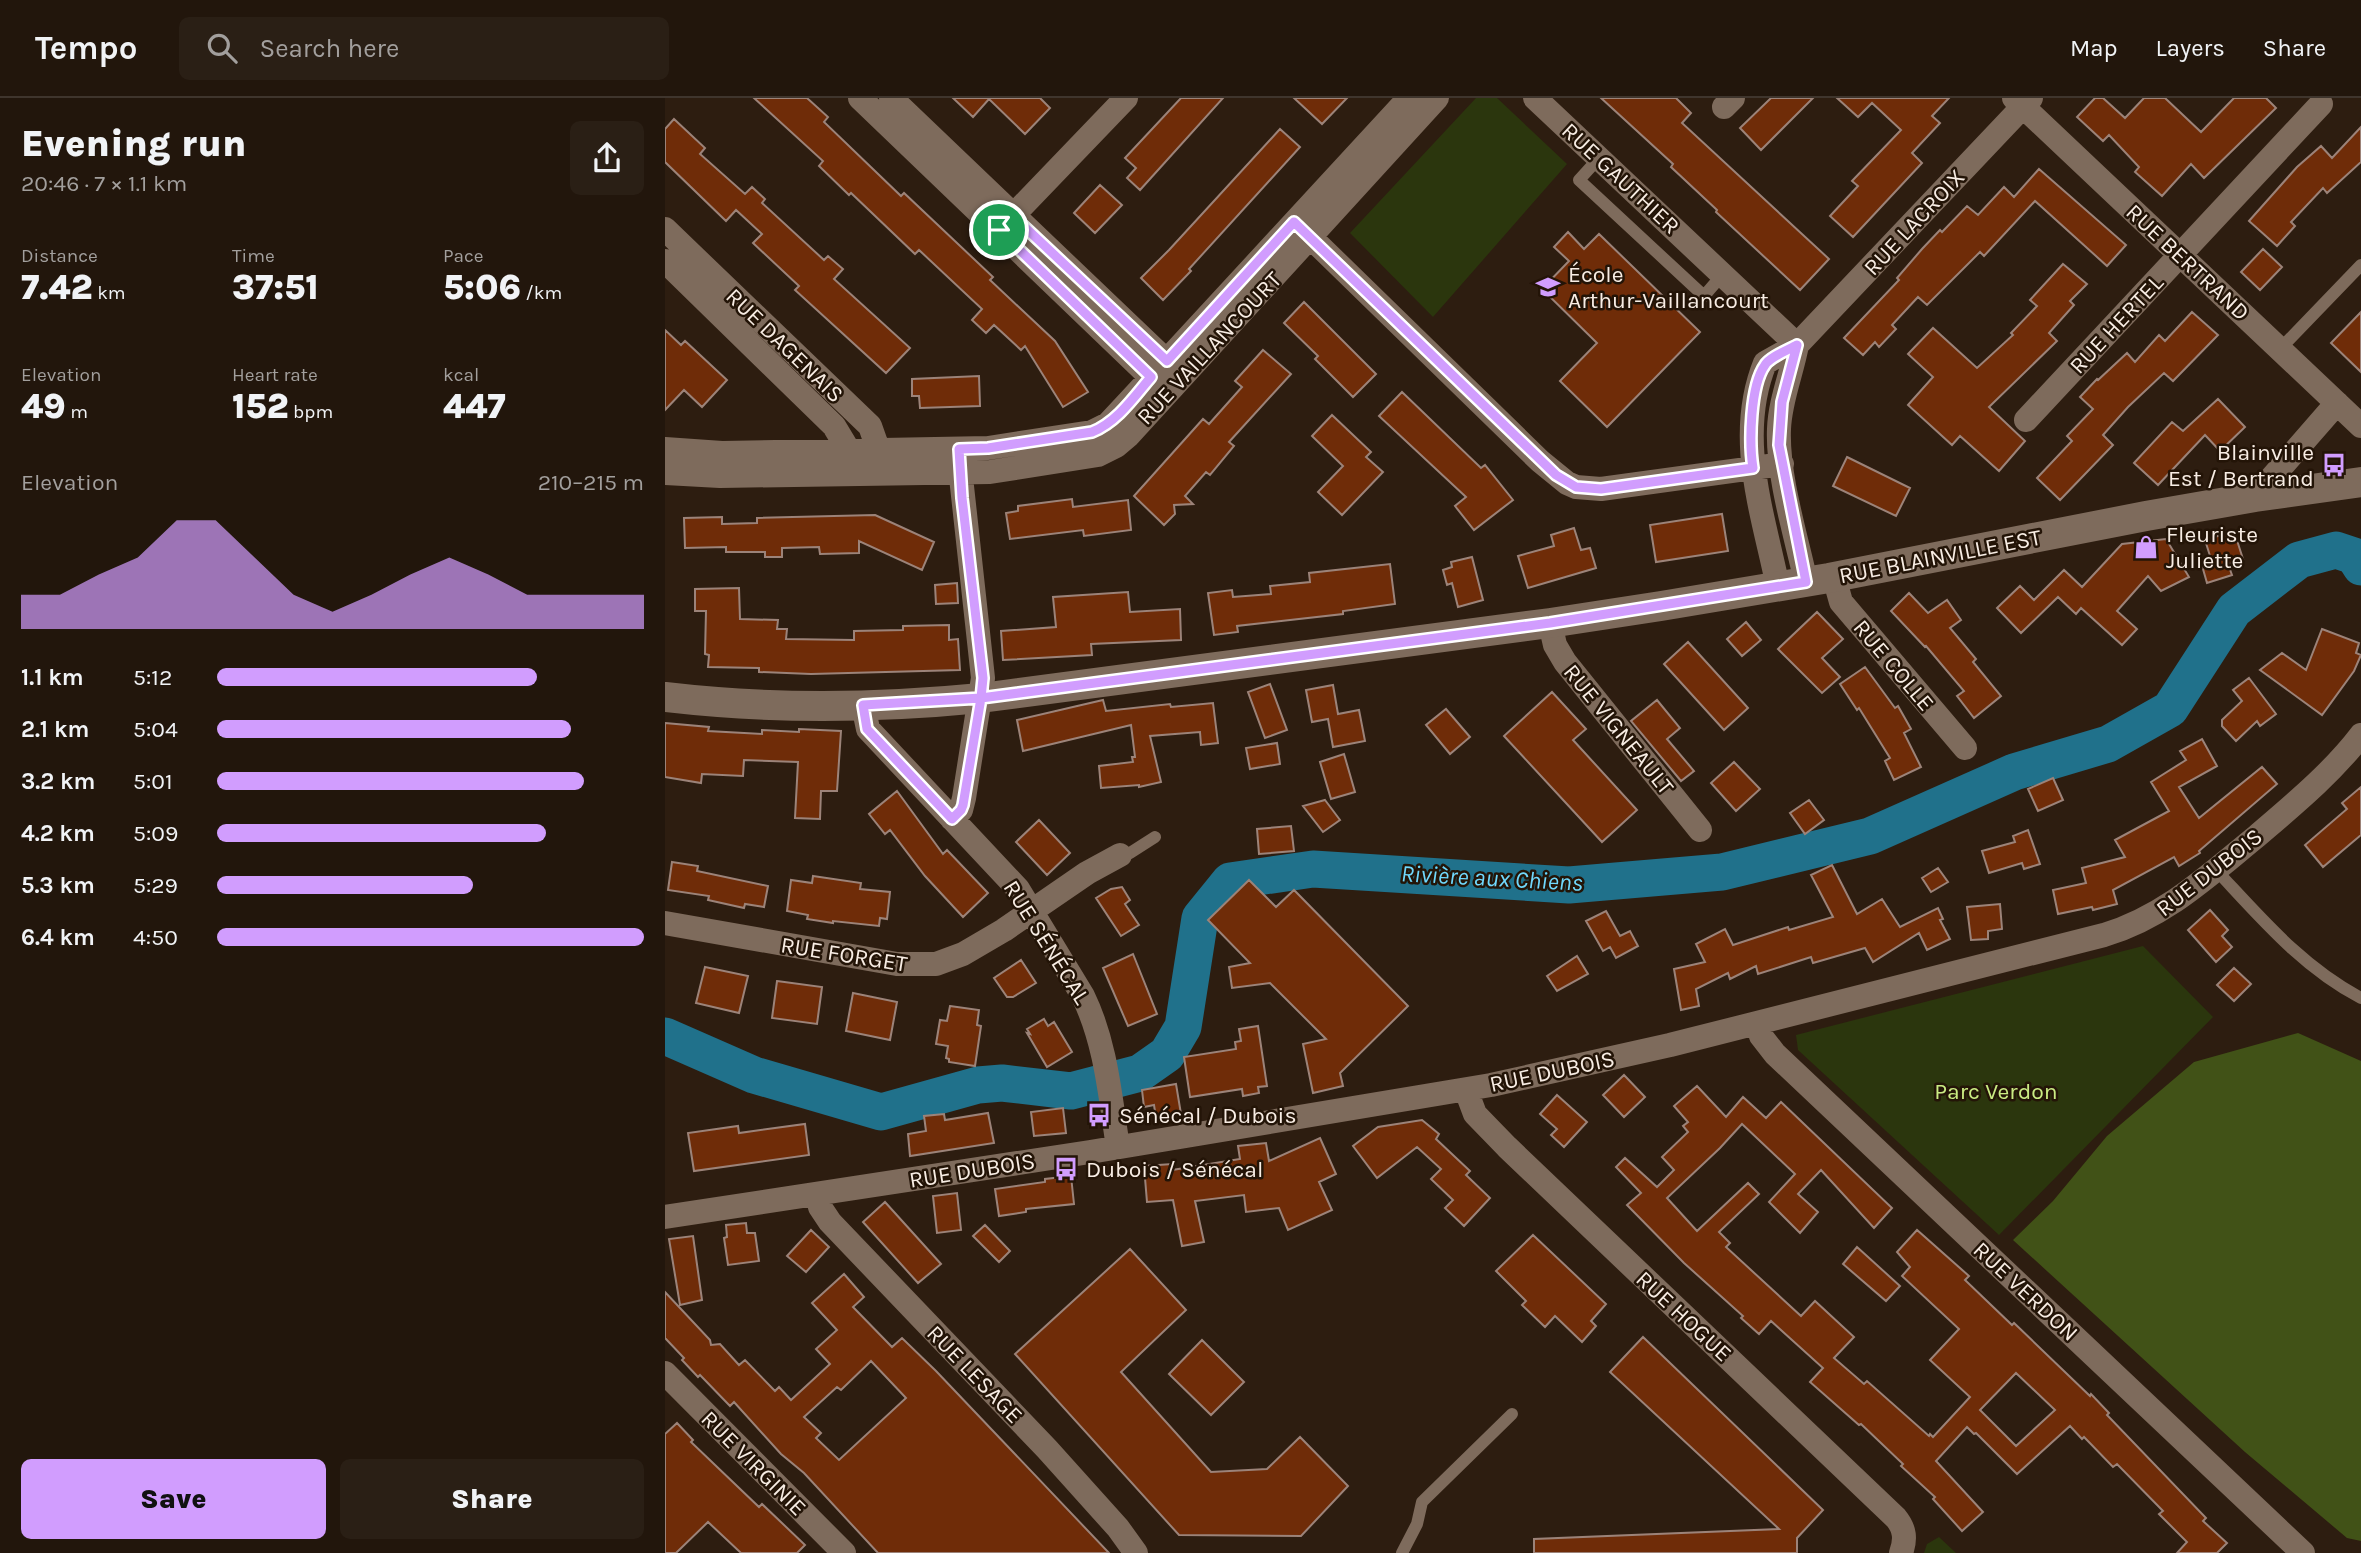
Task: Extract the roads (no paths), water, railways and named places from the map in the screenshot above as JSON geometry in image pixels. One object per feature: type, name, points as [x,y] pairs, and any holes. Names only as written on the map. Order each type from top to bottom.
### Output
[{"type":"street","points":[[860,98],[1006,223],[1167,377]]},
{"type":"street","points":[[891,98],[1006,223]]},
{"type":"street","points":[[1006,223],[1126,98]]},
{"type":"street","name":"RUE VAILLANCOURT","points":[[1303,230],[1409,98]]},
{"type":"street","name":"RUE VAILLANCOURT","points":[[665,473],[720,476],[864,463],[960,461],[1004,470],[1087,457],[1107,451],[1129,435],[1167,377],[1303,230],[1437,98]]},
{"type":"street","name":"RUE GAUTHIER","points":[[1535,98],[1797,345]]},
{"type":"street","name":"RUE BERTRAND","points":[[2023,101],[2361,426]]},
{"type":"street","name":"RUE LACROIX","points":[[1806,582],[1753,468],[1752,417],[1765,363],[1797,345],[2023,101]]},
{"type":"street","name":"RUE HERTEL","points":[[2026,420],[2321,104]]},
{"type":"street","name":"RUE DAGENAIS","points":[[665,229],[865,421],[874,434],[864,463]]},
{"type":"street","points":[[1303,230],[1567,483],[1589,489],[1618,488],[1782,464]]},
{"type":"street","name":"RUE DAGENAIS","points":[[665,261],[816,406],[864,463]]},
{"type":"street","name":"RUE LACROIX","points":[[1797,345],[1780,415],[1779,439],[1806,582]]},
{"type":"street","points":[[2255,497],[2337,403]]},
{"type":"street","name":"RUE VAILLANCOURT","points":[[665,449],[864,463]]},
{"type":"street","points":[[952,819],[963,805],[983,678],[960,461]]},
{"type":"street","name":"RUE BLAINVILLE EST","points":[[665,697],[863,705],[981,698],[1550,623],[1806,582],[2146,516],[2361,482]]},
{"type":"street","name":"RUE COLLE","points":[[1806,582],[1841,602],[1965,748]]},
{"type":"street","name":"RUE VIGNEAULT","points":[[1550,623],[1555,646],[1565,662],[1700,830]]},
{"type":"street","name":"RUE SÉNÉCAL","points":[[863,705],[867,729],[1010,879],[1032,909],[1092,1014],[1102,1044],[1118,1147]]},
{"type":"street","name":"RUE DUBOIS","points":[[665,1217],[1466,1090],[1757,1023],[2119,930],[2162,910],[2216,870],[2307,792],[2361,735]]},
{"type":"street","name":"RUE FORGET","points":[[665,923],[897,964],[944,962],[1004,930],[1087,873],[1120,855]]},
{"type":"street","name":"RUE VERDON","points":[[1757,1023],[1761,1037],[1775,1054],[2303,1553]]},
{"type":"street","name":"RUE HOGUE","points":[[1466,1090],[1475,1114],[1507,1147],[1889,1510],[1901,1524],[1903,1546]]},
{"type":"street","name":"RUE LESAGE","points":[[817,1194],[820,1207],[830,1223],[1047,1449],[1118,1528],[1136,1553]]},
{"type":"street","name":"RUE VIRGINIE","points":[[667,1380],[844,1553]]},
{"type":"lane","points":[[2280,349],[2361,265]]},
{"type":"lane","points":[[1120,855],[1130,853],[1155,837]]},
{"type":"lane","points":[[2216,870],[2301,959],[2361,998]]},
{"type":"lane","points":[[1402,1553],[1414,1531],[1422,1502],[1512,1414]]},
{"type":"waterway","name":"Rivière aux Chiens","points":[[665,1036],[754,1075],[881,1112],[978,1085],[1002,1083],[1071,1091],[1140,1073],[1167,1054],[1183,1027],[1200,918],[1230,881],[1313,869],[1569,885],[1722,872],[1870,836],[2014,772],[2108,744],[2170,709],[2234,610],[2299,560],[2336,550],[2354,556],[2361,567]]},
{"type":"place","name":"École Arthur-Vaillancourt","points":[[1548,287]]},
{"type":"place","name":"Blainville Est / Bertrand","points":[[2334,465]]},
{"type":"place","name":"Fleuriste Juliette","points":[[2146,547]]},
{"type":"place","name":"Sénécal / Dubois","points":[[1099,1115]]},
{"type":"place","name":"Dubois / Sénécal","points":[[1066,1169]]},
{"type":"park label","name":"Parc Verdon","points":[[1996,1091]]}]
